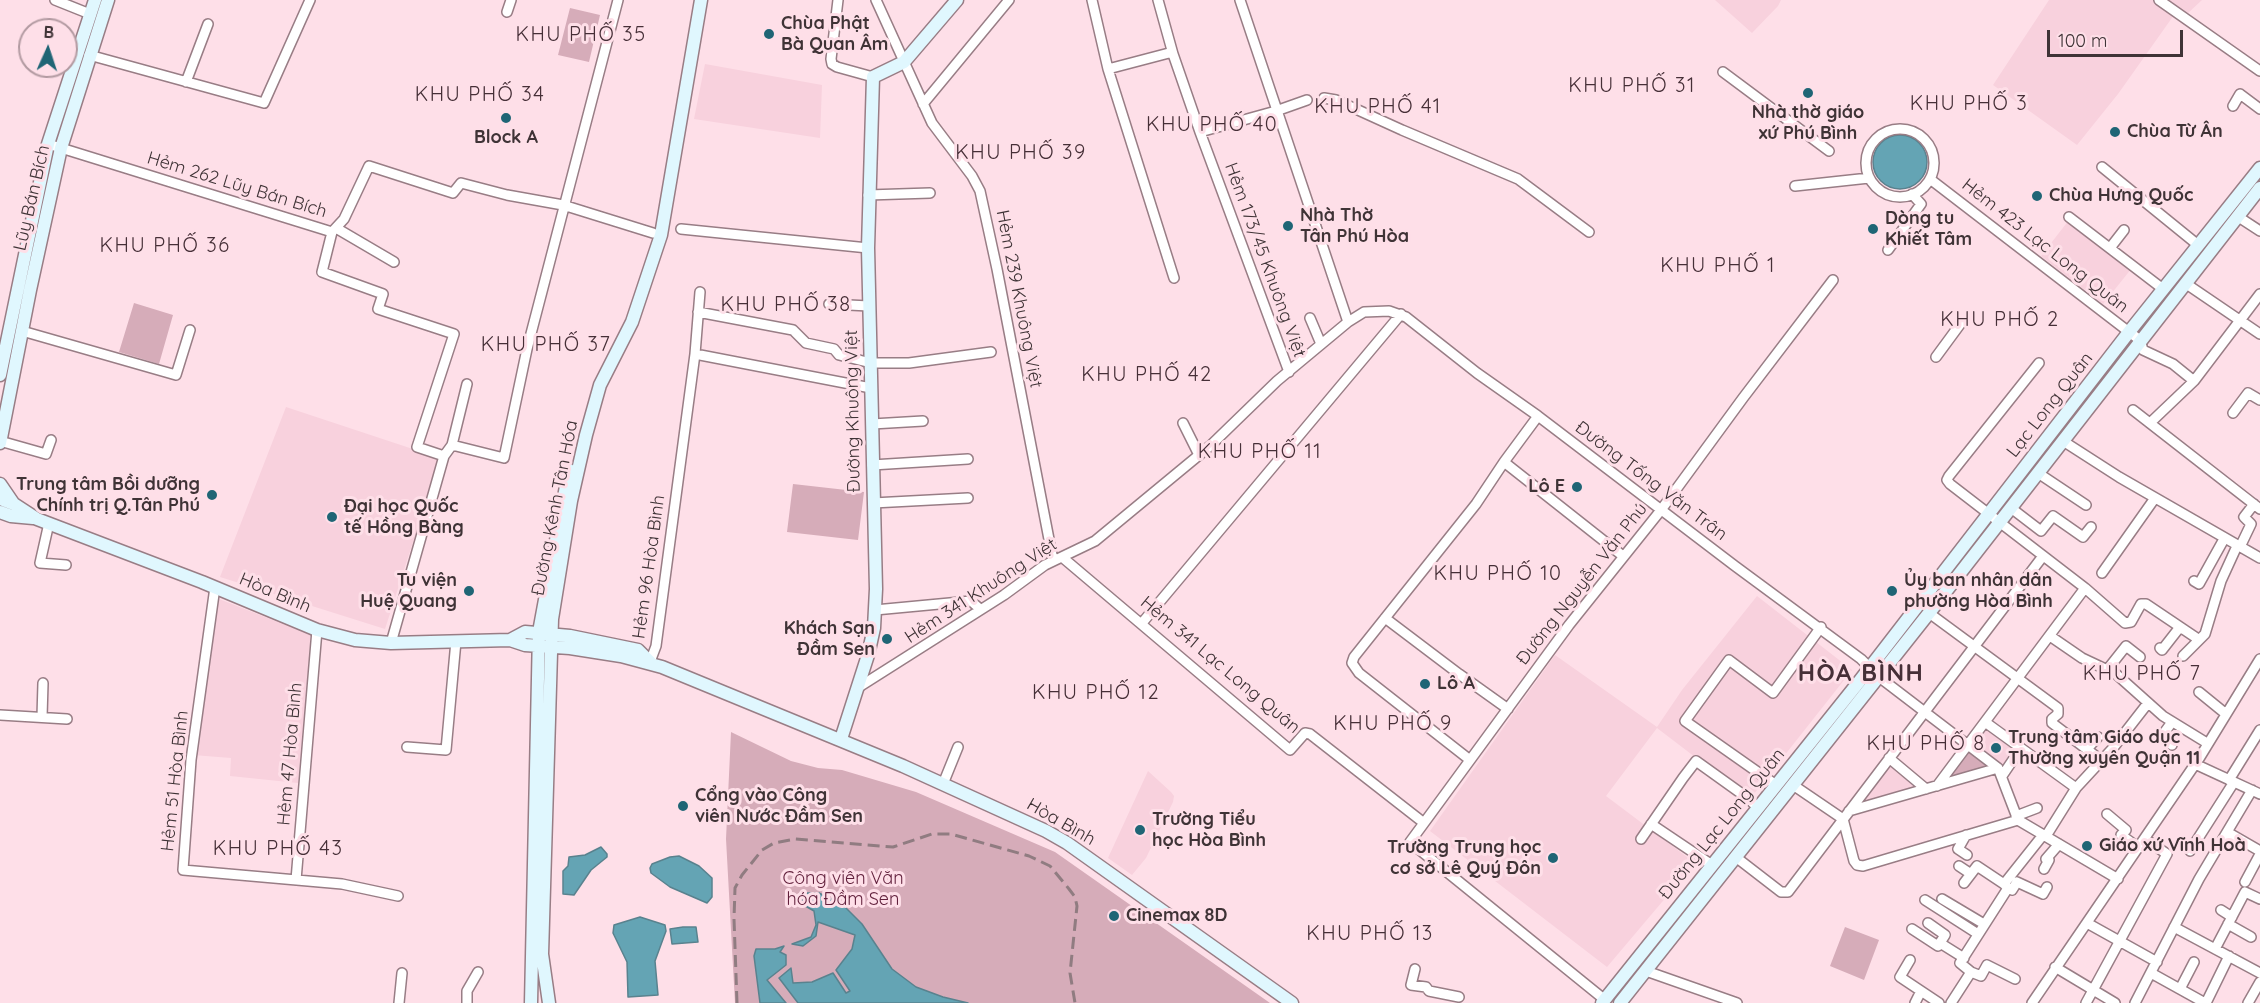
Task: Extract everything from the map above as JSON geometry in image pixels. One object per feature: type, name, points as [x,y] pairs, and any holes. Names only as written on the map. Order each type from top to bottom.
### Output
[{"type":"main road","name":"Lũy Bán Bích","points":[[78,51],[95,0]]},
{"type":"main road","name":"Lũy Bán Bích","points":[[78,52],[108,0]]},
{"type":"main road","name":"Đường Kênh Tân Hóa","points":[[658,222],[694,0]]},
{"type":"main road","name":"Đường Kênh Tân Hóa","points":[[531,1003],[545,639],[562,499],[593,383],[632,302],[658,222],[701,0]]},
{"type":"main road","points":[[873,77],[904,62],[957,0]]},
{"type":"main road","name":"Đường Khuông Việt","points":[[841,740],[868,656],[875,610],[868,248],[873,77]]},
{"type":"main road","name":"Lũy Bán Bích","points":[[0,375],[48,144],[69,78]]},
{"type":"main road","name":"Lũy Bán Bích","points":[[0,442],[2,414],[61,148],[73,78]]},
{"type":"main road","name":"Lạc Long Quân","points":[[1870,666],[2129,332],[2260,168]]},
{"type":"main road","name":"Lạc Long Quân","points":[[1879,677],[2260,188]]},
{"type":"main road","points":[[0,484],[6,512]]},
{"type":"main road","name":"Hòa Bình","points":[[0,499],[6,512],[43,521],[215,587],[317,630],[355,640],[391,642],[510,640],[525,632],[545,639],[650,662],[841,740],[1024,820],[1067,843],[1292,1003]]},
{"type":"main road","name":"Đường Kênh Tân Hóa","points":[[545,639],[549,661],[542,954],[549,1003]]},
{"type":"main road","name":"Đường Lạc Long Quân","points":[[1604,1001],[1870,666]]},
{"type":"main road","name":"Đường Lạc Long Quân","points":[[1620,1003],[1879,677]]},
{"type":"street","points":[[55,0],[90,14]]},
{"type":"street","points":[[78,54],[264,103],[310,0]]},
{"type":"street","points":[[507,12],[511,0]]},
{"type":"street","points":[[452,445],[504,458],[527,349],[618,0]]},
{"type":"street","points":[[838,0],[832,64],[873,77]]},
{"type":"street","name":"Hẻm 239 Khuông Việt","points":[[876,0],[932,123],[972,176],[980,191],[1058,558]]},
{"type":"street","points":[[923,104],[1010,0]]},
{"type":"street","points":[[1092,0],[1108,69],[1174,278]]},
{"type":"street","name":"Hẻm 173/45 Khuông Việt","points":[[1158,0],[1173,54],[1200,132],[1289,372]]},
{"type":"street","points":[[1240,0],[1348,322]]},
{"type":"street","points":[[2159,0],[2260,72]]},
{"type":"street","points":[[186,82],[208,24]]},
{"type":"street","points":[[1108,69],[1169,53],[1173,54]]},
{"type":"street","points":[[1723,72],[1829,151]]},
{"type":"street","points":[[2233,106],[2240,94],[2260,109]]},
{"type":"street","points":[[1324,98],[1336,100],[1518,179],[1589,232]]},
{"type":"street","points":[[1200,132],[1307,100]]},
{"type":"street","points":[[1898,129],[1917,134],[1925,140],[1934,159],[1930,179],[1919,191],[1892,196],[1875,186],[1869,178],[1865,162],[1870,146],[1882,134],[1898,129]]},
{"type":"street","name":"Hẻm 262 Lũy Bán Bích","points":[[48,144],[334,230],[344,219],[369,166],[453,193],[461,183],[507,195],[658,222]]},
{"type":"street","points":[[2102,167],[2198,245]]},
{"type":"street","points":[[1795,186],[1869,178]]},
{"type":"street","name":"Hẻm 423 Lạc Long Quân","points":[[1930,179],[2140,340],[2143,350],[2173,364],[2194,381]]},
{"type":"street","points":[[868,195],[930,193]]},
{"type":"street","points":[[1888,250],[1921,204],[1912,194]]},
{"type":"street","points":[[2070,216],[2163,289]]},
{"type":"street","points":[[2237,216],[2260,231]]},
{"type":"street","points":[[681,229],[868,248]]},
{"type":"street","points":[[394,262],[334,230],[322,272],[383,294],[378,309],[454,334],[417,447],[444,456]]},
{"type":"street","points":[[2110,248],[2124,230]]},
{"type":"street","name":"Đường Nguyễn Văn Phú","points":[[1424,823],[1569,625],[1661,510],[1833,280]]},
{"type":"street","points":[[2185,283],[2260,334]]},
{"type":"street","name":"Hẻm 96 Hòa Bình","points":[[650,662],[656,646],[695,354],[700,292]]},
{"type":"street","points":[[2151,422],[2194,381],[2260,294]]},
{"type":"street","points":[[829,304],[869,306]]},
{"type":"street","name":"Hẻm 341 Khuông Việt","points":[[859,687],[1004,596],[1058,558],[1095,541],[1199,455],[1289,372],[1348,322],[1364,312],[1374,310],[1401,314]]},
{"type":"street","points":[[698,312],[793,330],[806,343],[834,349],[839,355],[871,363],[909,363],[991,352]]},
{"type":"street","points":[[1142,622],[1401,314]]},
{"type":"street","name":"Đường Tống Văn Trân","points":[[1401,314],[1477,374],[1538,416],[1661,510],[1821,627],[1870,666],[1879,677],[2000,772]]},
{"type":"street","points":[[1310,318],[1321,344]]},
{"type":"street","points":[[1936,357],[1961,323]]},
{"type":"street","points":[[21,331],[176,375],[190,330]]},
{"type":"street","points":[[695,354],[871,388]]},
{"type":"street","points":[[2039,363],[1947,480],[2128,624],[2143,603],[2198,639]]},
{"type":"street","points":[[391,642],[444,456],[452,445],[466,384]]},
{"type":"street","points":[[2232,413],[2248,393],[2259,397]]},
{"type":"street","points":[[2133,410],[2257,506],[2244,517],[2251,524],[2221,581],[2205,634],[2183,656]]},
{"type":"street","points":[[1470,760],[1354,667],[1352,663],[1354,657],[1476,504],[1538,416]]},
{"type":"street","points":[[872,424],[923,421]]},
{"type":"street","points":[[1183,423],[1199,455]]},
{"type":"street","points":[[0,442],[46,454],[51,440]]},
{"type":"street","points":[[2063,441],[2155,498],[2260,558]]},
{"type":"street","points":[[872,465],[968,459]]},
{"type":"street","points":[[1504,462],[1623,556]]},
{"type":"street","points":[[2038,473],[2085,505]]},
{"type":"street","points":[[873,503],[968,498]]},
{"type":"street","points":[[2103,573],[2155,498]]},
{"type":"street","points":[[2011,507],[2042,531],[2053,516],[2082,537],[2085,537],[2091,527]]},
{"type":"street","points":[[43,521],[40,563],[66,565]]},
{"type":"street","points":[[2194,581],[2199,584],[2224,538]]},
{"type":"street","points":[[1737,858],[1785,893],[1788,892],[2043,556]]},
{"type":"street","name":"Hẻm 341 Lạc Long Quân","points":[[1058,558],[1142,622],[1290,750],[1303,734],[1310,734],[1424,823]]},
{"type":"street","name":"Hẻm 51 Hòa Bình","points":[[215,587],[192,760],[183,870],[342,884],[398,896]]},
{"type":"street","points":[[1937,786],[2085,588]]},
{"type":"street","points":[[875,610],[971,601],[980,609]]},
{"type":"street","points":[[1929,613],[2058,708],[2059,711],[2052,723],[2101,760]]},
{"type":"street","points":[[1385,618],[1508,709]]},
{"type":"street","points":[[1776,785],[1685,721],[1729,660],[1773,693],[1821,627]]},
{"type":"street","points":[[2160,648],[2162,650],[2180,627]]},
{"type":"street","name":"Hẻm 47 Hòa Bình","points":[[296,880],[317,630]]},
{"type":"street","points":[[2050,636],[2082,658],[2116,674],[2172,722],[2207,744]]},
{"type":"street","points":[[406,747],[446,750],[456,641]]},
{"type":"street","points":[[2107,670],[2126,646],[2140,657]]},
{"type":"street","points":[[2032,1003],[2145,839],[2260,659]]},
{"type":"street","points":[[42,717],[43,683]]},
{"type":"street","points":[[2199,692],[2226,714]]},
{"type":"street","points":[[2015,978],[1987,965],[1981,976],[1971,972],[1960,963],[2006,886],[2044,836],[2076,788],[2113,748],[2148,703]]},
{"type":"street","points":[[0,715],[67,718]]},
{"type":"street","points":[[1984,722],[2076,788]]},
{"type":"street","points":[[2172,722],[2161,737],[2172,745]]},
{"type":"street","points":[[2190,851],[2260,730]]},
{"type":"street","points":[[2087,749],[2098,736]]},
{"type":"street","points":[[943,784],[958,747]]},
{"type":"street","points":[[1793,785],[1846,815],[1926,789],[2000,772],[2021,748]]},
{"type":"street","points":[[1889,758],[1926,789]]},
{"type":"street","points":[[1641,839],[1696,761],[1758,808]]},
{"type":"street","points":[[2135,1003],[2199,879],[2227,832],[2256,792],[2194,764]]},
{"type":"street","points":[[2000,772],[2017,818],[2118,879]]},
{"type":"street","points":[[1846,815],[1854,861],[1857,865],[1863,866],[1966,835],[2017,818],[2037,808]]},
{"type":"street","points":[[2107,814],[2126,830],[2121,835],[2139,848]]},
{"type":"street","points":[[1424,823],[1410,842],[1604,1001]]},
{"type":"street","points":[[1651,824],[1712,865]]},
{"type":"street","points":[[2227,832],[2258,851]]},
{"type":"street","points":[[1966,835],[1958,849],[1967,855]]},
{"type":"street","points":[[2245,882],[2258,851],[2260,837]]},
{"type":"street","points":[[2086,1003],[2168,854],[2145,839]]},
{"type":"street","points":[[2043,869],[2049,860],[2046,858],[2059,844]]},
{"type":"street","points":[[1959,866],[1971,874]]},
{"type":"street","points":[[1964,883],[1977,866],[1980,866],[2012,890],[2017,882],[2043,894],[2047,887]]},
{"type":"street","points":[[2215,949],[2244,892],[2260,899]]},
{"type":"street","points":[[1942,899],[1984,924]]},
{"type":"street","points":[[1925,900],[1978,934]]},
{"type":"street","points":[[2220,910],[2251,937]]},
{"type":"street","points":[[1912,929],[1938,946],[1945,935],[1928,923]]},
{"type":"street","points":[[2087,923],[2157,962]]},
{"type":"street","points":[[2174,927],[2260,973]]},
{"type":"street","points":[[1940,943],[1964,958]]},
{"type":"street","points":[[2151,973],[2184,995],[2205,1003],[2229,956]]},
{"type":"street","points":[[1910,960],[1900,977],[1940,1003]]},
{"type":"street","points":[[2184,995],[2193,962]]},
{"type":"street","points":[[2055,968],[2115,1003]]},
{"type":"street","points":[[1415,969],[1411,985],[1460,997]]},
{"type":"street","points":[[1646,971],[1737,1003]]},
{"type":"street","points":[[467,1003],[467,991],[478,972]]},
{"type":"street","points":[[1951,1003],[1971,972]]},
{"type":"street","points":[[399,1003],[402,973]]},
{"type":"street","points":[[2253,1001],[2260,982]]},
{"type":"street","points":[[1915,1003],[1921,991]]},
{"type":"shaded area","points":[[1715,0],[1781,0],[1752,33]]},
{"type":"shaded area","points":[[2049,0],[2202,0],[2187,14],[2174,15],[2118,94],[2077,145],[1993,85]]},
{"type":"shaded area","points":[[705,64],[822,85],[820,138],[694,119]]},
{"type":"shaded area","points":[[2069,220],[2132,268],[2103,304],[2041,256]]},
{"type":"shaded area","name":"Đại học Quốc tế Hồng Bàng","points":[[286,407],[440,458],[385,629],[220,577]]},
{"type":"shaded area","points":[[1757,596],[1852,670],[1750,799],[1657,728],[1606,796],[1695,863],[1607,967],[1430,831],[1555,655],[1657,727],[1682,690]]},
{"type":"shaded area","points":[[214,597],[311,635],[298,783],[230,776],[231,758],[193,755]]},
{"type":"shaded area","name":"Trung tâm Giáo dục Thường xuyên Quận 11","points":[[1985,725],[2021,751],[2006,770],[1970,744]]},
{"type":"shaded area","points":[[1891,764],[1919,786],[1917,789],[1863,803],[1861,801]]},
{"type":"shaded area","name":"Trường Tiểu học Hòa Bình","points":[[1148,771],[1174,796],[1146,858],[1132,875],[1108,858]]},
{"type":"green space","points":[[570,8],[600,15],[589,62],[558,55]]},
{"type":"green space","points":[[134,303],[173,315],[159,364],[119,352]]},
{"type":"green space","points":[[793,484],[864,492],[858,540],[787,532]]},
{"type":"green space","name":"Công viên Văn hóa Đầm Sen","points":[[731,732],[791,761],[818,768],[842,770],[916,792],[1055,852],[1270,1003],[735,1003],[726,839]]},
{"type":"green space","points":[[1968,749],[1991,767],[1950,778],[1950,773]]},
{"type":"green space","points":[[1845,927],[1879,940],[1864,980],[1830,966]]},
{"type":"water","points":[[1900,135],[1910,137],[1919,143],[1925,152],[1927,162],[1925,172],[1919,181],[1910,187],[1900,189],[1890,187],[1881,181],[1875,172],[1873,162],[1875,152],[1881,143],[1890,137]]},
{"type":"water","points":[[601,847],[607,857],[591,870],[574,895],[563,894],[563,871],[568,866],[569,857],[585,855]]},
{"type":"water","points":[[679,856],[699,866],[712,878],[712,897],[707,903],[670,887],[651,873],[652,864]]},
{"type":"water","points":[[803,893],[819,893],[843,905],[862,924],[892,969],[916,987],[968,1003],[798,1003],[779,978],[791,968],[793,983],[812,982],[833,973],[846,993],[850,991],[836,970],[852,949],[855,935],[818,922],[816,936],[803,946],[792,944],[811,937],[816,925],[814,911],[802,904]]},
{"type":"water","points":[[640,917],[665,925],[666,931],[655,961],[658,995],[628,997],[627,962],[613,933],[614,925]]},
{"type":"water","points":[[696,927],[698,942],[672,944],[670,929]]},
{"type":"water","points":[[784,946],[780,952],[786,955],[786,965],[767,980],[786,1003],[760,1003],[754,956],[756,949],[775,949]]},
{"type":"railway","points":[[737,1003],[735,888],[742,875],[762,850],[774,843],[795,839],[893,847],[932,834],[951,834],[1029,856],[1050,866],[1075,897],[1077,906],[1070,973],[1075,1003]]},
{"type":"place","name":"Chùa Phật Bà Quan Âm","points":[[769,34]]},
{"type":"place","name":"Nhà thờ giáo xứ Phú Bình","points":[[1808,93]]},
{"type":"place","name":"Block A","points":[[506,118]]},
{"type":"place","name":"Chùa Từ Ân","points":[[2115,132]]},
{"type":"place","name":"Chùa Hưng Quốc","points":[[2037,196]]},
{"type":"place","name":"Nhà Thờ Tân Phú Hòa","points":[[1288,226]]},
{"type":"place","name":"Dòng tu Khiết Tâm","points":[[1873,229]]},
{"type":"place","name":"Lô E","points":[[1577,487]]},
{"type":"place","name":"Trung tâm Bồi dưỡng Chính trị Q.Tân Phú","points":[[212,495]]},
{"type":"place","name":"Đại học Quốc tế Hồng Bàng","points":[[332,517]]},
{"type":"place","name":"Tu viện Huệ Quang","points":[[469,591]]},
{"type":"place","name":"Ủy ban nhân dân phường Hòa Bình","points":[[1892,591]]},
{"type":"place","name":"Khách Sạn Đầm Sen","points":[[887,639]]},
{"type":"place","name":"Lô A","points":[[1425,684]]},
{"type":"place","name":"Trung tâm Giáo dục Thường xuyên Quận 11","points":[[1996,748]]},
{"type":"place","name":"Cổng vào Công viên Nước Đầm Sen","points":[[683,806]]},
{"type":"place","name":"Trường Tiểu học Hòa Bình","points":[[1140,830]]},
{"type":"place","name":"Giáo xứ Vĩnh Hoà","points":[[2087,846]]},
{"type":"place","name":"Trường Trung học cơ sở Lê Quý Đôn","points":[[1553,858]]},
{"type":"place","name":"Cinemax 8D","points":[[1114,916]]},
{"type":"district","name":"KHU PHỐ 35","points":[[581,35]]},
{"type":"district","name":"KHU PHỐ 31","points":[[1632,86]]},
{"type":"district","name":"KHU PHỐ 34","points":[[480,95]]},
{"type":"district","name":"KHU PHỐ 3","points":[[1969,104]]},
{"type":"district","name":"KHU PHỐ 41","points":[[1378,107]]},
{"type":"district","name":"KHU PHỐ 40","points":[[1212,125]]},
{"type":"district","name":"KHU PHỐ 39","points":[[1021,153]]},
{"type":"district","name":"KHU PHỐ 36","points":[[165,246]]},
{"type":"district","name":"KHU PHỐ 1","points":[[1718,266]]},
{"type":"district","name":"KHU PHỐ 38","points":[[786,305]]},
{"type":"district","name":"KHU PHỐ 2","points":[[2000,320]]},
{"type":"district","name":"KHU PHỐ 37","points":[[546,345]]},
{"type":"district","name":"KHU PHỐ 42","points":[[1147,375]]},
{"type":"district","name":"KHU PHỐ 11","points":[[1260,452]]},
{"type":"district","name":"KHU PHỐ 10","points":[[1498,574]]},
{"type":"district","name":"HÒA BÌNH","points":[[1861,674]]},
{"type":"district","name":"KHU PHỐ 7","points":[[2142,674]]},
{"type":"district","name":"KHU PHỐ 12","points":[[1096,693]]},
{"type":"district","name":"KHU PHỐ 9","points":[[1393,724]]},
{"type":"district","name":"KHU PHỐ 8","points":[[1926,744]]},
{"type":"district","name":"KHU PHỐ 43","points":[[278,849]]},
{"type":"district","name":"KHU PHỐ 13","points":[[1370,934]]}]
